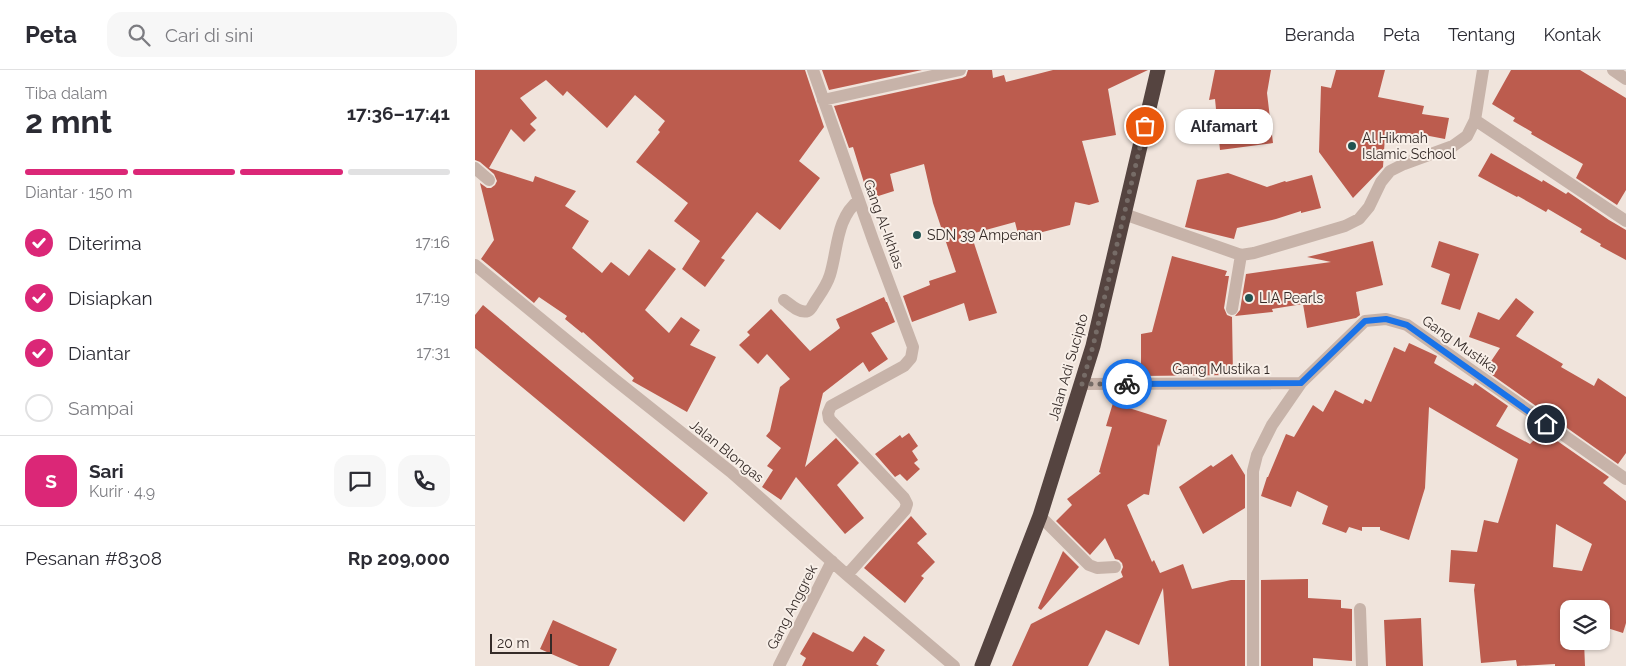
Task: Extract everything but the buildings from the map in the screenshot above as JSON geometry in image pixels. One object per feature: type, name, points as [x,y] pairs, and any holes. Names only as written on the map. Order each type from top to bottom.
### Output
[{"type":"highway","name":"Jalan Adi Sucipto","points":[[982,666],[1040,516],[1082,384],[1093,346],[1158,70]]},
{"type":"street","name":"Gang Al-Ikhlas","points":[[813,70],[913,347],[911,358],[903,366],[831,406],[829,410],[829,419],[904,498],[907,504],[905,510],[847,575]]},
{"type":"street","points":[[823,100],[960,70]]},
{"type":"street","points":[[1124,214],[1241,255],[1254,253],[1345,226],[1359,219],[1369,208],[1381,182],[1391,171],[1403,164],[1453,146],[1467,136],[1475,120],[1483,70]]},
{"type":"street","points":[[1613,70],[1626,78]]},
{"type":"street","points":[[1475,120],[1626,221]]},
{"type":"street","points":[[475,168],[489,180]]},
{"type":"street","points":[[784,300],[794,308],[802,311],[808,311],[811,308],[824,290],[830,276],[836,245],[845,216],[851,206],[859,200]]},
{"type":"street","points":[[1232,309],[1241,255]]},
{"type":"street","name":"Jalan Blongas","points":[[475,265],[731,472],[847,575],[954,666]]},
{"type":"street","name":"Gang Mustika","points":[[1253,666],[1253,471],[1257,455],[1272,425],[1301,383],[1365,321],[1386,319],[1407,325],[1626,480]]},
{"type":"street","name":"Gang Mustika 1","points":[[1082,384],[1301,383]]},
{"type":"street","points":[[1040,516],[1089,564],[1097,568],[1115,567]]},
{"type":"street","name":"Gang Anggrek","points":[[779,666],[832,561]]},
{"type":"street","points":[[1359,609],[1362,666]]},
{"type":"way so far","points":[[1127,384],[1082,384],[1093,346],[1145,126]]},
{"type":"place","name":"Alfamart","points":[[1145,126]]},
{"type":"place","name":"Al Hikmah Islamic School","points":[[1352,146]]},
{"type":"place","name":"SDN 39 Ampenan","points":[[917,235]]},
{"type":"place","name":"LIA Pearls","points":[[1249,298]]},
{"type":"route","points":[[1127,384],[1301,383],[1365,321],[1386,319],[1407,325],[1546,424]]}]
